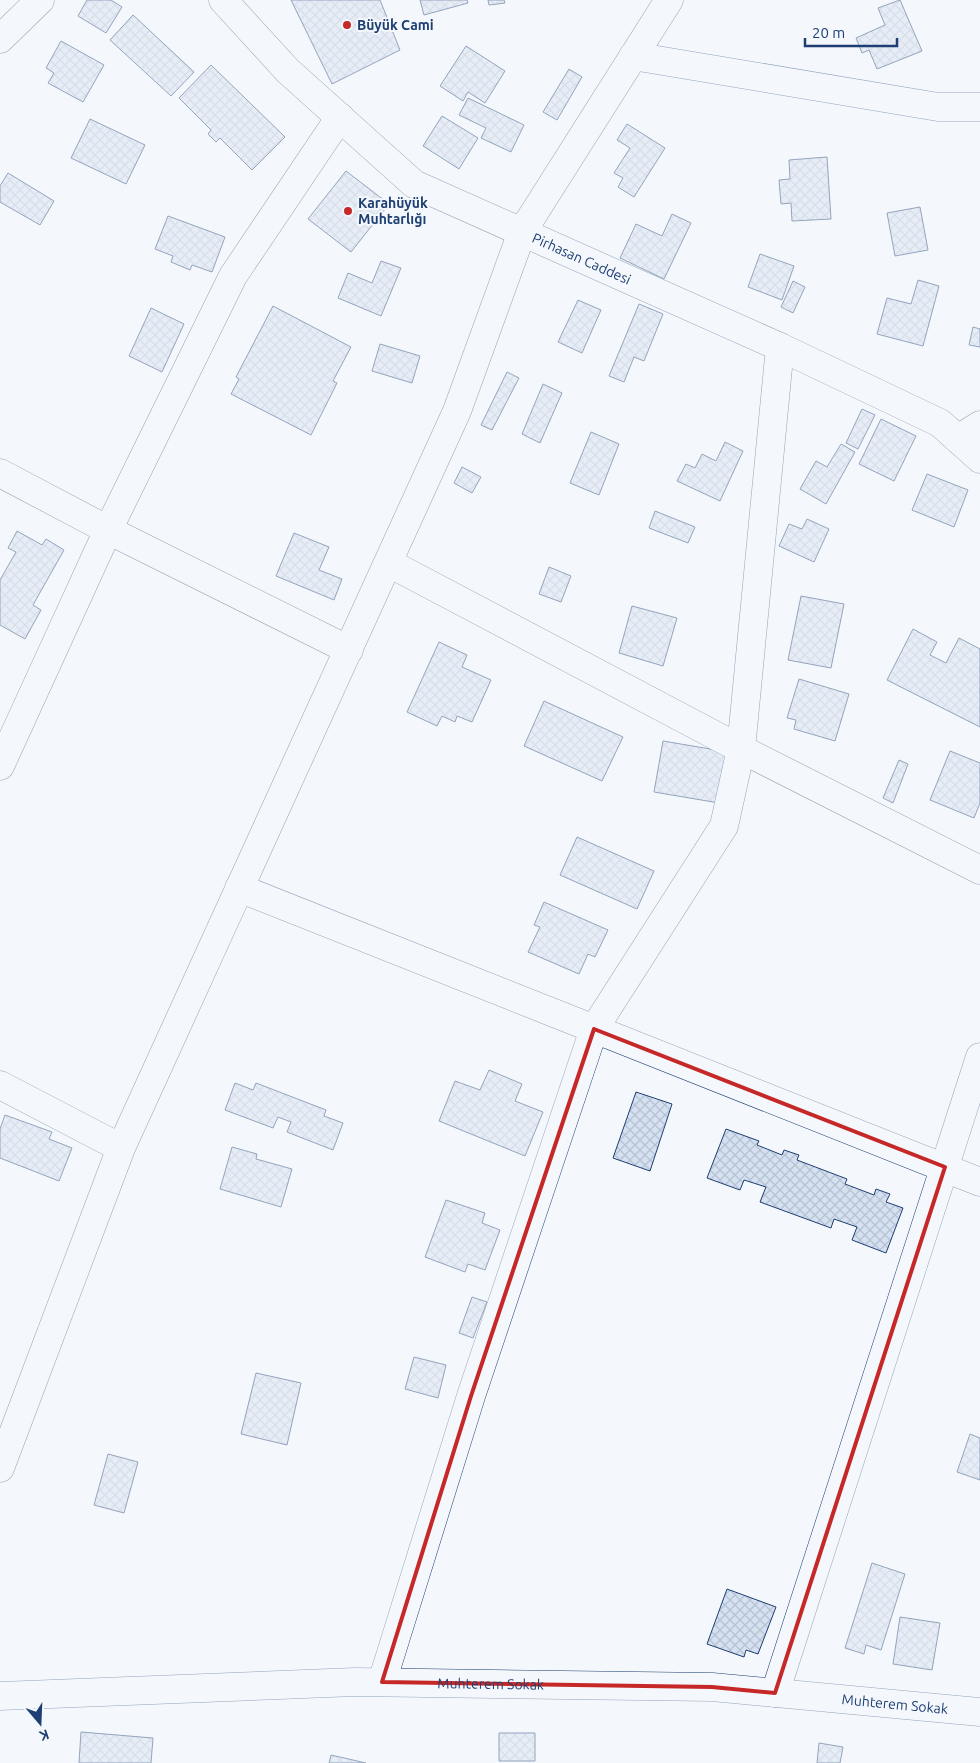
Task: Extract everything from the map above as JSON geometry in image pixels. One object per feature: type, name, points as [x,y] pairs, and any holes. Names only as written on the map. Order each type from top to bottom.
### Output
[{"type":"street","points":[[0,39],[40,0]]},
{"type":"street","name":"Pirhasan Caddesi","points":[[223,0],[288,71],[414,184],[780,347],[940,423],[969,432],[980,459]]},
{"type":"street","points":[[0,1468],[121,1148],[389,563],[456,411],[522,232],[669,0]]},
{"type":"street","points":[[633,56],[938,107],[980,107]]},
{"type":"street","points":[[0,766],[108,530],[233,276],[340,117]]},
{"type":"street","points":[[382,1682],[471,1396],[594,1029],[724,826],[741,749],[780,347]]},
{"type":"street","points":[[0,473],[108,530],[349,650]]},
{"type":"street","points":[[389,563],[741,749],[980,870]]},
{"type":"street","points":[[239,888],[980,1182]]},
{"type":"street","points":[[774,1693],[980,1057]]},
{"type":"street","points":[[0,1085],[121,1148]]},
{"type":"street","name":"Muhterem Sokak","points":[[0,1696],[382,1682],[712,1687],[980,1712]]},
{"type":"highlighted area","points":[[594,1029],[945,1167],[775,1693],[712,1687],[382,1682],[471,1396]]},
{"type":"building","points":[[87,0],[111,0],[122,7],[106,33],[78,16]]},
{"type":"building","name":"Büyük Cami","points":[[291,0],[380,0],[400,50],[332,84]]},
{"type":"building","points":[[420,0],[467,0],[468,3],[424,15]]},
{"type":"building","points":[[488,0],[504,0],[505,3],[489,5]]},
{"type":"building","points":[[900,0],[922,51],[877,69],[869,50],[862,53],[856,38],[885,25],[878,8]]},
{"type":"building","points":[[133,15],[194,72],[171,96],[110,40]]},
{"type":"building","points":[[61,41],[104,65],[83,102],[48,83],[54,73],[46,68]]},
{"type":"building","points":[[466,46],[505,71],[485,103],[468,92],[463,101],[440,86]]},
{"type":"building","points":[[211,65],[285,137],[252,170],[220,138],[216,142],[208,134],[211,130],[179,98]]},
{"type":"building","points":[[569,69],[582,77],[557,120],[543,112]]},
{"type":"building","points":[[468,98],[524,125],[511,152],[481,138],[486,128],[459,115]]},
{"type":"building","points":[[442,116],[478,138],[459,169],[423,146]]},
{"type":"building","points":[[90,119],[145,145],[126,184],[71,158]]},
{"type":"building","points":[[627,124],[665,148],[634,197],[618,187],[623,178],[614,173],[630,148],[617,140]]},
{"type":"building","points":[[827,157],[831,219],[792,221],[791,203],[781,204],[779,180],[790,179],[789,160]]},
{"type":"building","name":"Karahüyük Muhtarlığı","points":[[346,171],[389,204],[351,252],[308,219]]},
{"type":"building","points":[[8,173],[54,201],[40,225],[0,202],[0,186]]},
{"type":"building","points":[[920,207],[928,250],[895,256],[887,213]]},
{"type":"building","points":[[672,214],[691,223],[664,279],[620,258],[636,224],[662,236]]},
{"type":"building","points":[[168,216],[225,237],[212,272],[192,265],[190,270],[171,262],[173,256],[155,249]]},
{"type":"building","points":[[760,254],[794,266],[782,300],[748,287]]},
{"type":"building","points":[[381,261],[401,268],[381,316],[338,298],[348,273],[372,283]]},
{"type":"building","points":[[918,280],[939,286],[923,346],[877,334],[887,298],[911,304]]},
{"type":"building","points":[[793,281],[805,287],[793,313],[781,307]]},
{"type":"building","points":[[578,300],[601,310],[582,353],[558,342]]},
{"type":"building","points":[[639,304],[663,314],[644,361],[634,357],[624,382],[609,376]]},
{"type":"building","points":[[273,306],[351,347],[333,381],[337,383],[311,435],[231,394],[239,379],[236,377]]},
{"type":"building","points":[[151,308],[184,324],[162,372],[129,356]]},
{"type":"building","points":[[973,327],[980,329],[980,347],[969,345]]},
{"type":"building","points":[[380,344],[420,356],[412,383],[372,371]]},
{"type":"building","points":[[507,372],[519,378],[492,430],[481,425]]},
{"type":"building","points":[[543,384],[562,393],[540,443],[522,434]]},
{"type":"building","points":[[862,409],[875,415],[858,449],[846,443]]},
{"type":"building","points":[[881,419],[916,436],[894,481],[859,464]]},
{"type":"building","points":[[591,432],[619,444],[599,495],[570,483]]},
{"type":"building","points":[[725,442],[743,451],[720,501],[677,481],[686,464],[695,468],[702,454],[716,461]]},
{"type":"building","points":[[841,444],[855,452],[826,504],[800,489],[816,461],[827,467]]},
{"type":"building","points":[[462,467],[481,477],[472,493],[454,483]]},
{"type":"building","points":[[927,474],[968,490],[954,527],[912,510]]},
{"type":"building","points":[[655,511],[695,527],[688,543],[649,528]]},
{"type":"building","points":[[807,519],[829,529],[814,562],[779,546],[789,524],[802,529]]},
{"type":"building","points":[[17,531],[42,545],[46,539],[64,550],[33,605],[41,610],[25,639],[0,625],[0,580],[16,552],[8,548]]},
{"type":"building","points":[[294,533],[329,547],[319,570],[342,579],[334,600],[276,576]]},
{"type":"building","points":[[549,567],[571,576],[561,602],[539,594]]},
{"type":"building","points":[[801,596],[844,604],[831,668],[788,660]]},
{"type":"building","points":[[632,606],[677,618],[663,666],[619,653]]},
{"type":"building","points":[[913,629],[937,642],[930,655],[946,663],[959,638],[980,649],[980,727],[887,680]]},
{"type":"building","points":[[439,642],[467,655],[462,667],[491,680],[472,722],[457,716],[455,722],[442,716],[437,726],[407,712]]},
{"type":"building","points":[[799,679],[849,694],[835,741],[794,729],[796,720],[787,718]]},
{"type":"building","points":[[544,701],[623,737],[602,781],[524,746]]},
{"type":"building","points":[[663,741],[734,753],[725,804],[654,792]]},
{"type":"building","points":[[950,751],[980,763],[980,803],[974,818],[930,800]]},
{"type":"building","points":[[899,760],[908,764],[893,803],[883,798]]},
{"type":"building","points":[[577,837],[654,871],[637,909],[560,875]]},
{"type":"building","points":[[544,902],[608,930],[595,957],[588,954],[579,974],[528,952],[540,927],[534,925]]},
{"type":"building","points":[[489,1070],[522,1084],[515,1101],[543,1112],[525,1156],[439,1121],[455,1081],[480,1090]]},
{"type":"building","points":[[235,1083],[253,1090],[256,1083],[326,1110],[324,1116],[343,1123],[333,1150],[287,1132],[291,1122],[278,1117],[273,1128],[225,1110]]},
{"type":"building","points":[[636,1092],[672,1104],[650,1171],[613,1158]]},
{"type":"building","points":[[5,1115],[52,1132],[49,1139],[72,1148],[59,1181],[0,1158],[0,1129]]},
{"type":"building","points":[[726,1129],[759,1141],[757,1145],[782,1155],[784,1150],[799,1155],[797,1160],[847,1179],[845,1184],[874,1195],[876,1189],[890,1194],[886,1202],[903,1208],[886,1253],[852,1240],[857,1227],[834,1219],[831,1228],[760,1202],[766,1187],[744,1180],[740,1190],[707,1178]]},
{"type":"building","points":[[232,1147],[257,1154],[256,1159],[292,1169],[281,1207],[220,1189]]},
{"type":"building","points":[[446,1200],[485,1213],[482,1223],[500,1230],[485,1270],[468,1264],[465,1272],[425,1257]]},
{"type":"building","points":[[472,1297],[487,1302],[473,1338],[459,1333]]},
{"type":"building","points":[[414,1357],[446,1365],[438,1398],[405,1389]]},
{"type":"building","points":[[256,1373],[301,1383],[287,1445],[241,1434]]},
{"type":"building","points":[[970,1434],[980,1438],[980,1480],[957,1472]]},
{"type":"building","points":[[108,1454],[138,1462],[124,1513],[94,1505]]},
{"type":"building","points":[[872,1563],[905,1574],[881,1650],[866,1645],[864,1654],[845,1648]]},
{"type":"building","points":[[727,1589],[776,1607],[758,1654],[746,1650],[744,1657],[707,1644]]},
{"type":"building","points":[[900,1617],[940,1623],[932,1670],[893,1664]]},
{"type":"building","points":[[81,1732],[153,1738],[151,1763],[79,1763]]},
{"type":"building","points":[[499,1733],[535,1733],[535,1761],[499,1761]]},
{"type":"building","points":[[819,1743],[843,1747],[840,1763],[817,1763]]},
{"type":"building","points":[[331,1755],[366,1763],[329,1763]]},
{"type":"place","name":"Büyük Cami","points":[[347,25]]},
{"type":"place","name":"Karahüyük Muhtarlığı","points":[[348,211]]}]
